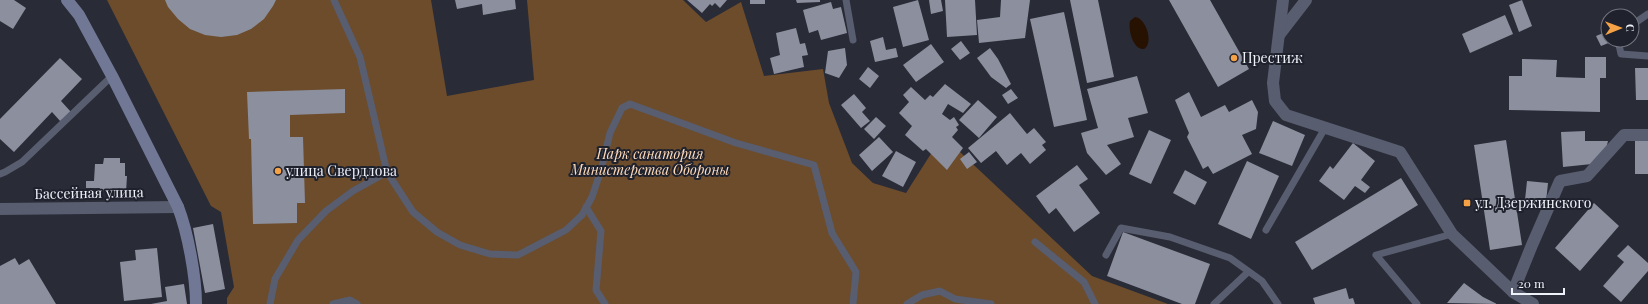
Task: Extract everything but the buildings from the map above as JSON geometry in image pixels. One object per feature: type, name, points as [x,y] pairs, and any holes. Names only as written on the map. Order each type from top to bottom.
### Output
[{"type":"main road","points":[[67,0],[79,15],[112,76],[178,207],[183,220],[196,290],[196,304]]},
{"type":"street","points":[[1283,0],[1273,83],[1275,101],[1286,115],[1400,152],[1452,234],[1513,292],[1533,304]]},
{"type":"street","points":[[1279,35],[1306,0]]},
{"type":"street","points":[[1513,292],[1560,181],[1587,176],[1624,135],[1648,135]]},
{"type":"street","name":"Бассейная улица","points":[[0,209],[178,207]]},
{"type":"lane","points":[[334,0],[360,57],[387,172],[413,212],[437,232],[460,245],[490,254],[518,255],[566,230],[582,215],[592,198],[601,170],[610,133],[622,108],[630,104],[736,143],[814,165],[832,233],[856,272],[853,304]]},
{"type":"lane","points":[[846,0],[852,40]]},
{"type":"lane","points":[[1620,48],[1621,54],[1648,56]]},
{"type":"lane","points":[[0,174],[22,162],[112,76]]},
{"type":"lane","points":[[1266,230],[1326,128]]},
{"type":"lane","points":[[270,304],[275,279],[298,240],[326,211],[353,191],[387,172]]},
{"type":"lane","points":[[586,208],[601,231],[596,290],[605,304]]},
{"type":"lane","points":[[1106,255],[1121,228],[1170,238],[1230,258],[1262,281],[1278,304]]},
{"type":"lane","points":[[1417,304],[1376,255],[1452,234]]},
{"type":"lane","points":[[1035,242],[1084,282],[1095,304]]},
{"type":"lane","points":[[1214,304],[1248,272]]},
{"type":"lane","points":[[907,304],[922,295],[940,291],[955,299],[991,304]]},
{"type":"lane","points":[[333,304],[350,300],[356,304]]},
{"type":"green space","name":"Парк санатория Министерства Обороны","points":[[107,0],[431,0],[447,96],[534,80],[527,0],[683,0],[706,22],[741,2],[764,76],[823,69],[829,103],[852,163],[873,183],[906,193],[934,149],[960,152],[1092,276],[1168,304],[227,304],[227,298],[234,287],[221,212],[211,206]]},
{"type":"shaded area","points":[[1135,17],[1139,18],[1147,31],[1148,42],[1144,49],[1137,46],[1132,39],[1130,21]]},
{"type":"place","name":"Престиж","points":[[1234,58]]},
{"type":"place","name":"улица Свердлова","points":[[278,171]]},
{"type":"place","name":"ул. Дзержинского","points":[[1467,203]]}]
